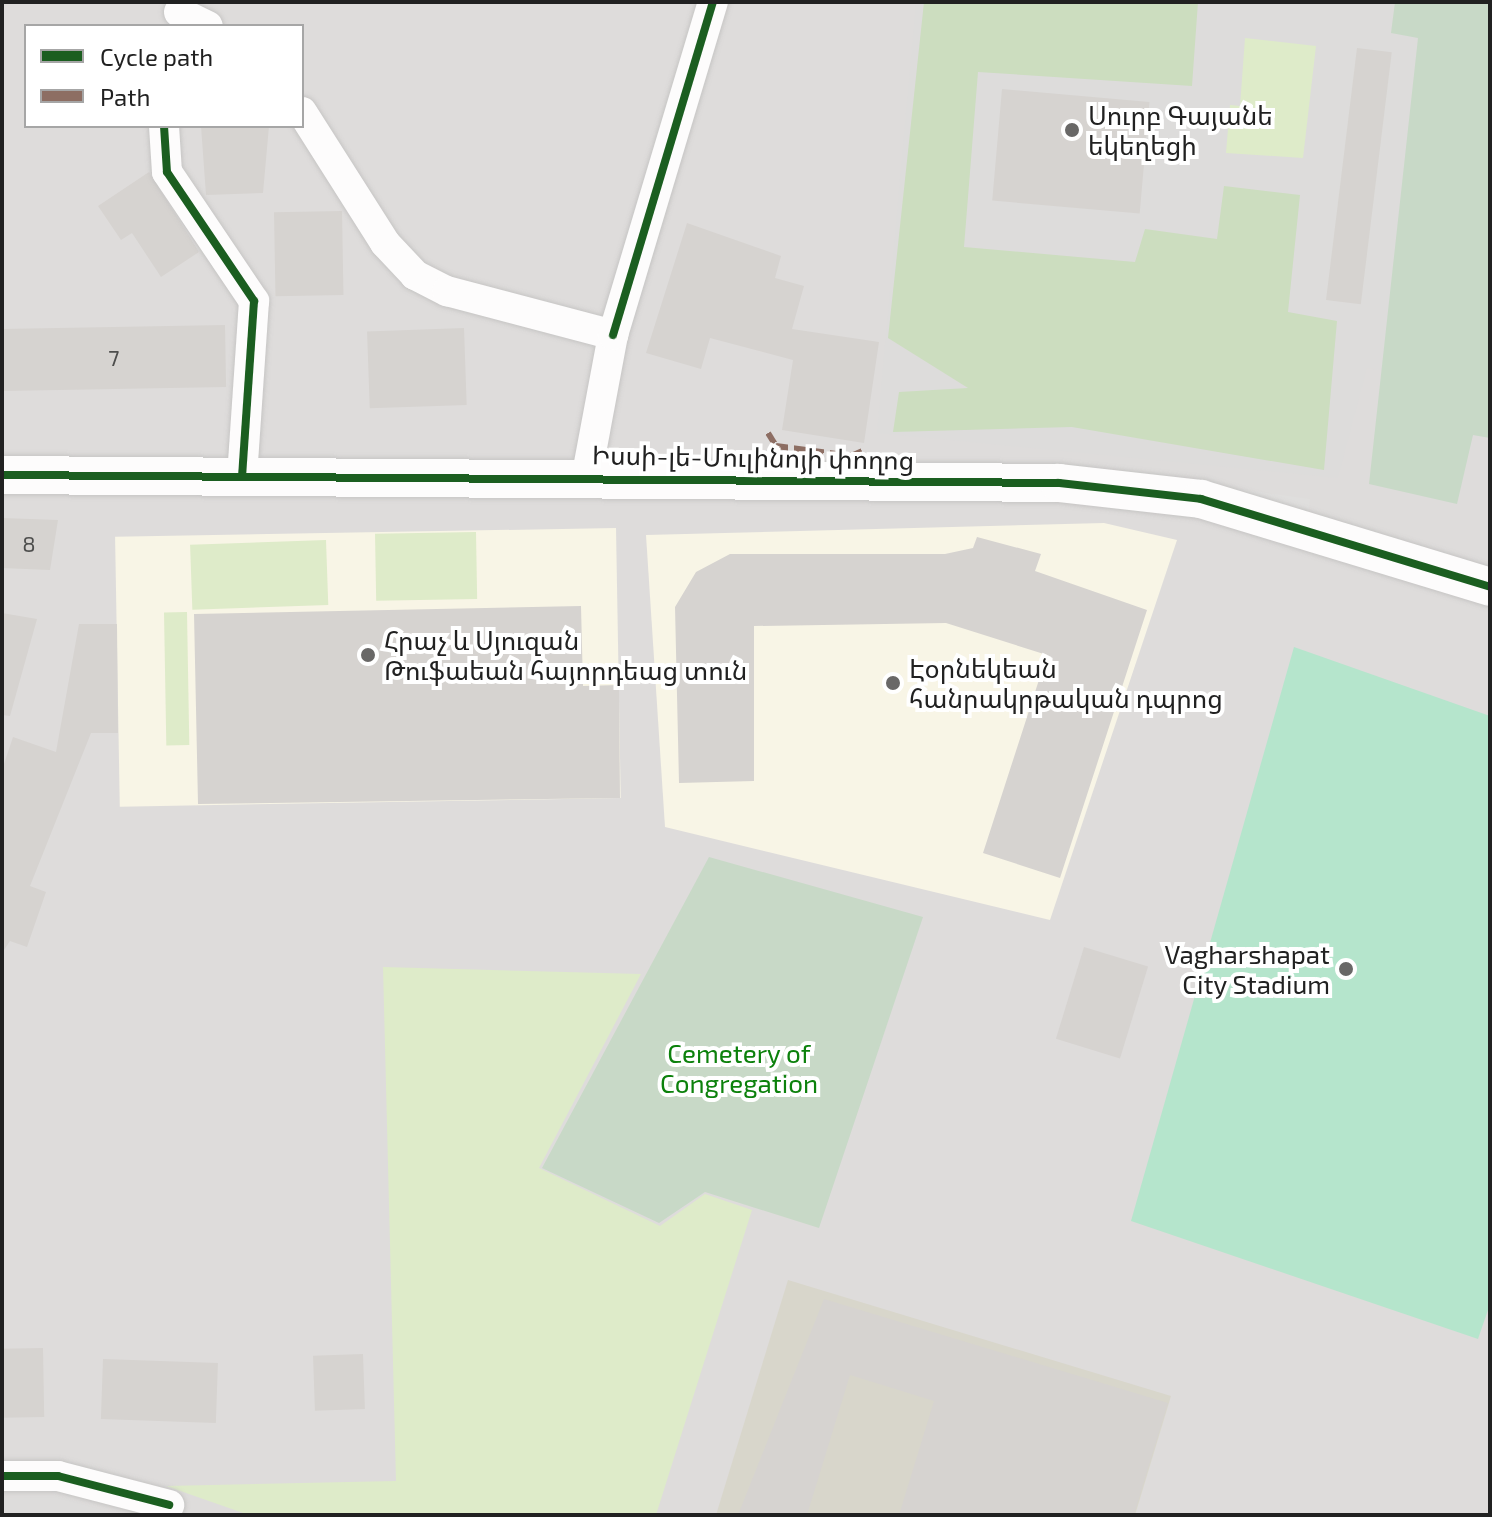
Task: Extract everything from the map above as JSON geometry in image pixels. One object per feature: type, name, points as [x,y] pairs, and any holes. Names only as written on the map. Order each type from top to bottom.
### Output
[{"type":"street","points":[[587,474],[613,335],[713,2]]},
{"type":"street","points":[[176,13],[203,24]]},
{"type":"street","points":[[304,115],[385,243],[415,275],[447,291],[613,335]]},
{"type":"street","points":[[164,128],[167,172],[254,301],[242,477]]},
{"type":"street","name":"Իսսի-լե-Մուլինոյի փողոց","points":[[2,475],[242,477],[587,474],[1059,483],[1201,499],[1490,587]]},
{"type":"street","points":[[2,1476],[58,1476],[169,1505]]},
{"type":"shaded area","points":[[2,2],[1490,2],[1490,1515],[2,1515]]},
{"type":"shaded area","points":[[916,2],[1490,2],[1490,388],[1367,368],[1338,478],[877,433]]},
{"type":"shaded area","points":[[859,458],[1105,471],[1310,499],[1309,509],[1104,480],[858,468]]},
{"type":"shaded area","name":"Էօրնեկեան հանրակրթական դպրոց","points":[[1104,523],[1177,540],[1050,920],[665,827],[646,535]]},
{"type":"shaded area","name":"Հրաչ և Սյուզան Թուֆաեան հայորդեաց տուն","points":[[616,528],[621,798],[120,807],[115,537]]},
{"type":"shaded area","points":[[788,1280],[1171,1396],[1135,1515],[716,1515]]},
{"type":"shaded area","points":[[58,1496],[117,1515],[2,1515],[2,1499]]},
{"type":"green space","points":[[924,2],[1198,2],[1192,86],[978,72],[964,247],[1135,262],[1145,229],[1217,239],[1224,186],[1300,195],[1288,312],[1337,321],[1324,470],[1072,427],[893,432],[899,392],[968,388],[888,338]]},
{"type":"green space","points":[[1395,2],[1490,2],[1490,438],[1473,435],[1457,504],[1369,484],[1418,38],[1391,33]]},
{"type":"green space","points":[[1245,38],[1316,46],[1303,158],[1226,153],[1230,105],[1240,106]]},
{"type":"green space","points":[[476,532],[477,599],[376,601],[375,534]]},
{"type":"green space","points":[[326,540],[328,605],[192,610],[190,545]]},
{"type":"green space","points":[[164,612],[187,612],[189,745],[166,745]]},
{"type":"green space","name":"Vagharshapat City Stadium","points":[[1294,647],[1490,716],[1490,1304],[1478,1339],[1131,1221]]},
{"type":"green space","name":"Cemetery of Congregation","points":[[709,857],[923,917],[819,1228],[705,1192],[659,1223],[542,1168]]},
{"type":"green space","points":[[383,967],[641,974],[539,1168],[660,1226],[705,1194],[752,1210],[656,1515],[249,1515],[166,1486],[396,1481]]},
{"type":"building","points":[[1357,48],[1392,52],[1361,304],[1326,300]]},
{"type":"building","name":"Սուրբ Գայանե եկեղեցի","points":[[1002,89],[1149,102],[1140,213],[992,201]]},
{"type":"building","points":[[201,128],[269,128],[263,193],[206,195]]},
{"type":"building","points":[[149,172],[199,252],[161,277],[132,233],[121,240],[98,206]]},
{"type":"building","points":[[342,211],[343,295],[275,296],[274,212]]},
{"type":"building","points":[[687,223],[781,256],[775,278],[804,286],[792,329],[879,342],[864,443],[782,430],[793,360],[710,338],[701,369],[646,353]]},
{"type":"building","points":[[225,325],[226,387],[3,391],[2,329]]},
{"type":"building","points":[[464,328],[467,405],[370,408],[367,331]]},
{"type":"building","points":[[2,518],[58,520],[50,570],[2,568]]},
{"type":"building","points":[[977,537],[1041,554],[1035,571],[1147,610],[1060,878],[983,853],[1047,655],[946,623],[754,626],[754,781],[679,783],[675,607],[696,572],[730,554],[945,554],[973,548]]},
{"type":"building","points":[[581,606],[583,686],[619,685],[620,798],[198,804],[194,614]]},
{"type":"building","points":[[2,613],[37,619],[10,716],[2,715]]},
{"type":"building","points":[[79,624],[117,624],[118,733],[91,733],[30,886],[46,892],[27,947],[10,941],[2,953],[2,770],[13,737],[56,752]]},
{"type":"building","points":[[1084,947],[1148,967],[1120,1058],[1056,1039]]},
{"type":"building","points":[[824,1299],[1168,1403],[1134,1515],[899,1515],[934,1401],[850,1375],[807,1515],[738,1515]]},
{"type":"building","points":[[43,1348],[44,1417],[3,1418],[2,1349]]},
{"type":"building","points":[[363,1354],[365,1409],[315,1411],[313,1356]]},
{"type":"building","points":[[103,1359],[218,1363],[216,1423],[101,1419]]},
{"type":"marked path","points":[[768,433],[776,446],[851,456],[862,451]]},
{"type":"cycle path","points":[[613,335],[713,2]]},
{"type":"cycle path","points":[[164,128],[167,172],[254,301],[242,477]]},
{"type":"cycle path","points":[[2,475],[1059,483],[1201,499],[1490,587]]},
{"type":"cycle path","points":[[2,1476],[58,1476],[169,1505]]},
{"type":"place","name":"Սուրբ Գայանե եկեղեցի","points":[[1072,130]]},
{"type":"place","name":"Հրաչ և Սյուզան Թուֆաեան հայորդեաց տուն","points":[[368,655]]},
{"type":"place","name":"Էօրնեկեան հանրակրթական դպրոց","points":[[893,683]]},
{"type":"place","name":"Vagharshapat City Stadium","points":[[1346,969]]}]
